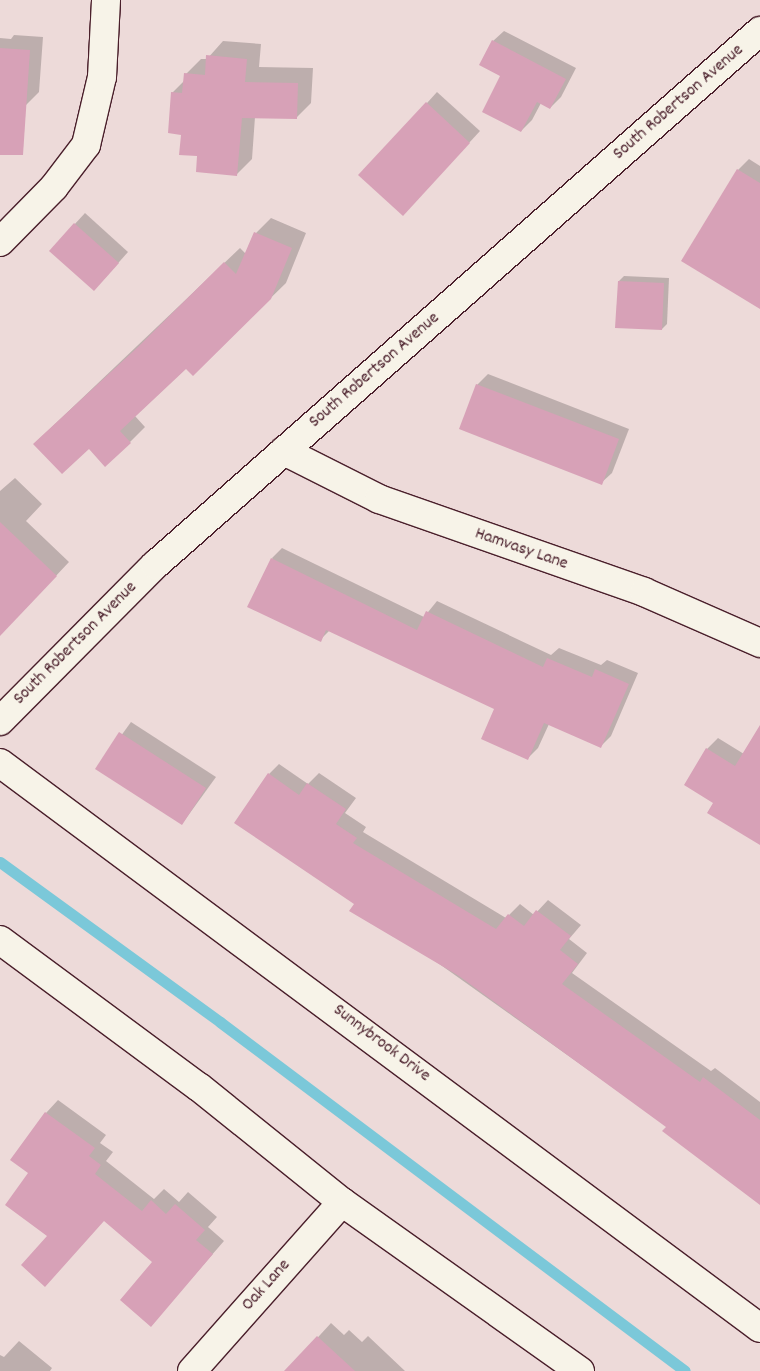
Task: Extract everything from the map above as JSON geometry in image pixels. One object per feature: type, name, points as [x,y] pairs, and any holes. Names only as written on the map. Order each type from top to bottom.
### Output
[{"type":"street","points":[[0,242],[54,187],[86,145],[102,77],[106,0]]},
{"type":"street","name":"South Robertson Avenue","points":[[0,721],[155,565],[760,31]]},
{"type":"street","name":"Hamvasy Lane","points":[[284,451],[379,500],[644,592],[760,643]]},
{"type":"street","name":"Sunnybrook Drive","points":[[0,763],[760,1328]]},
{"type":"street","points":[[0,940],[199,1087],[342,1202],[580,1371]]},
{"type":"street","name":"Oak Lane","points":[[192,1371],[342,1202]]},
{"type":"building","points":[[492,40],[566,79],[550,109],[537,102],[521,132],[482,112],[500,76],[479,65]]},
{"type":"building","points":[[0,48],[30,50],[23,155],[0,155]]},
{"type":"building","points":[[206,55],[247,59],[245,82],[298,83],[297,119],[242,118],[237,176],[196,172],[197,156],[179,155],[181,135],[168,133],[171,92],[182,93],[184,73],[205,75]]},
{"type":"building","points":[[426,102],[470,143],[403,216],[358,175]]},
{"type":"building","points":[[737,169],[760,183],[760,309],[681,261]]},
{"type":"building","points":[[74,223],[119,263],[94,291],[49,251]]},
{"type":"building","points":[[254,232],[292,248],[271,299],[193,376],[186,369],[120,431],[131,443],[105,467],[89,449],[62,474],[33,444],[138,347],[224,262],[236,274]]},
{"type":"building","points":[[618,281],[664,283],[662,330],[615,328]]},
{"type":"building","points":[[476,384],[619,439],[602,485],[459,429]]},
{"type":"building","points":[[0,522],[57,576],[0,636]]},
{"type":"building","points":[[271,558],[417,630],[426,611],[543,667],[547,658],[592,677],[595,669],[629,684],[601,748],[544,723],[528,760],[481,739],[494,709],[326,630],[321,642],[247,607]]},
{"type":"building","points":[[760,725],[760,845],[707,813],[713,803],[684,785],[706,748],[735,766]]},
{"type":"building","points":[[119,732],[206,788],[182,825],[95,769]]},
{"type":"building","points":[[268,773],[299,795],[307,783],[346,809],[336,824],[357,838],[353,843],[496,929],[508,914],[524,926],[536,910],[571,936],[560,950],[578,964],[562,984],[700,1082],[703,1077],[760,1120],[760,1205],[662,1131],[666,1127],[459,976],[349,911],[354,904],[234,823]]},
{"type":"building","points":[[45,1112],[95,1148],[89,1156],[101,1165],[95,1174],[142,1211],[151,1200],[166,1214],[175,1204],[205,1230],[196,1240],[213,1254],[151,1327],[120,1300],[152,1262],[104,1221],[45,1287],[21,1265],[47,1236],[5,1205],[28,1173],[10,1160]]},
{"type":"building","points":[[317,1336],[355,1371],[284,1371]]},
{"type":"waterway","points":[[0,862],[220,1022],[685,1371]]}]
